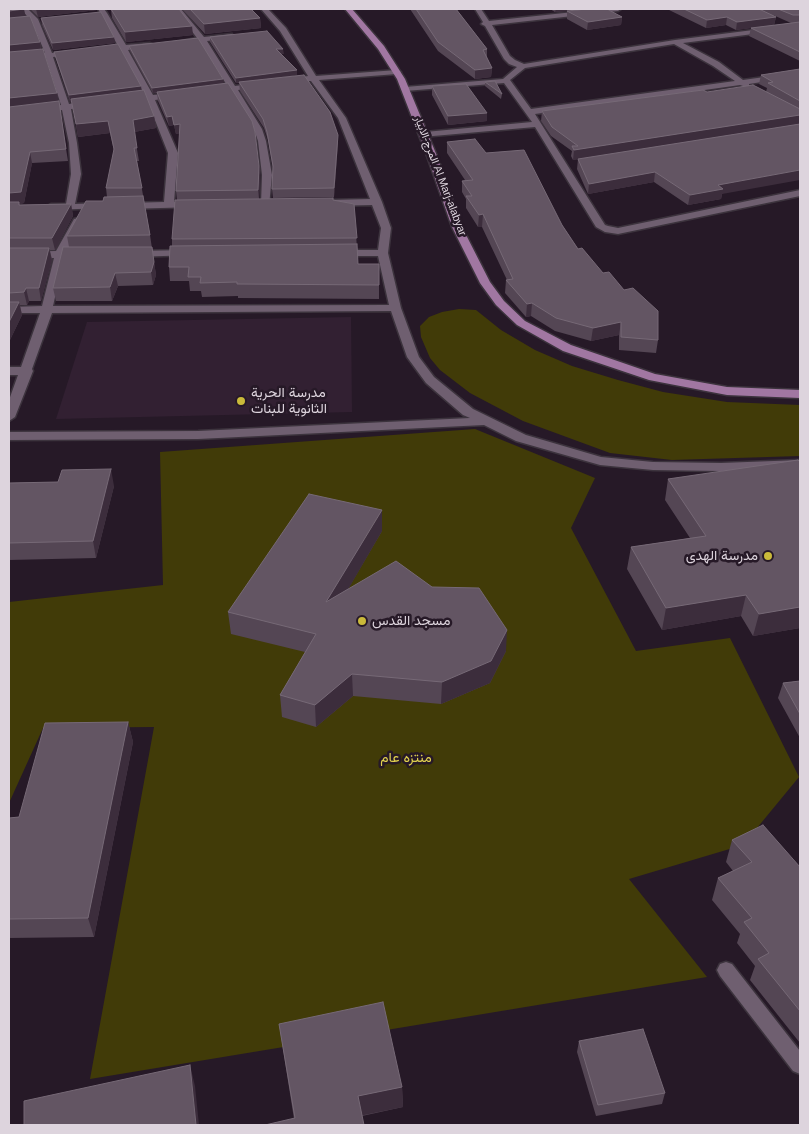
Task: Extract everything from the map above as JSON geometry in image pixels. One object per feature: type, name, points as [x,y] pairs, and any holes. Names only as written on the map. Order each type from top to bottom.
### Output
[{"type":"main road","name":"المرج-الابيار Al Marj-alabyar","points":[[348,9],[381,48],[397,72],[425,135],[457,227],[485,282],[500,303],[521,323],[581,354],[653,377],[727,391],[800,394]]},
{"type":"street","points":[[24,9],[35,21],[66,107],[73,143],[76,174],[70,206]]},
{"type":"street","points":[[178,9],[202,39],[261,135],[267,175],[266,204]]},
{"type":"street","points":[[264,9],[342,118],[386,228],[382,253],[395,308],[413,357],[430,380],[468,412],[484,421],[521,438],[600,461],[662,466],[800,464]]},
{"type":"street","points":[[478,9],[485,24],[507,57],[512,62],[523,66],[675,42],[800,26]]},
{"type":"street","points":[[485,24],[618,9]]},
{"type":"street","points":[[104,12],[150,98],[170,142],[173,153],[169,206]]},
{"type":"street","points":[[775,21],[790,28]]},
{"type":"street","points":[[172,42],[238,35]]},
{"type":"street","points":[[675,42],[716,64],[750,88]]},
{"type":"street","points":[[95,51],[163,44]]},
{"type":"street","points":[[9,59],[86,52]]},
{"type":"street","points":[[406,89],[506,80],[523,66]]},
{"type":"street","points":[[295,80],[397,72]]},
{"type":"street","points":[[529,112],[800,74]]},
{"type":"street","points":[[506,80],[568,165],[601,227],[613,231],[800,193]]},
{"type":"street","points":[[205,91],[268,84]]},
{"type":"street","points":[[122,101],[186,94]]},
{"type":"street","points":[[9,114],[103,103]]},
{"type":"street","points":[[425,135],[538,124]]},
{"type":"street","points":[[322,203],[377,202]]},
{"type":"street","points":[[44,207],[208,205]]},
{"type":"street","points":[[9,417],[48,310],[60,254],[85,206]]},
{"type":"street","points":[[119,254],[197,253]]},
{"type":"street","points":[[324,253],[382,253]]},
{"type":"street","points":[[9,255],[89,254]]},
{"type":"street","points":[[9,310],[395,308]]},
{"type":"street","points":[[9,371],[27,371]]},
{"type":"street","points":[[9,436],[190,435],[484,421]]},
{"type":"lane","points":[[726,970],[800,1065]]},
{"type":"shaded area","points":[[351,317],[352,412],[56,419],[87,322]]},
{"type":"green space","points":[[459,309],[476,310],[501,330],[535,350],[572,366],[618,380],[663,392],[727,402],[800,405],[800,456],[672,460],[610,453],[523,421],[470,393],[440,370],[430,358],[421,337],[420,326],[429,317]]},
{"type":"green space","name":"منتزه عام","points":[[475,429],[595,478],[571,528],[636,651],[730,638],[799,777],[743,845],[629,879],[707,977],[90,1079],[154,727],[43,728],[9,803],[9,602],[163,585],[160,452]]},
{"type":"building","points":[[111,9],[179,9],[192,26],[125,32]]},
{"type":"building","points":[[190,9],[251,9],[260,18],[204,24]]},
{"type":"building","points":[[416,9],[456,9],[487,49],[483,50],[492,68],[475,70],[438,42]]},
{"type":"building","points":[[607,9],[622,17],[588,22],[567,11]]},
{"type":"building","points":[[684,9],[759,9],[776,17],[737,22],[727,17],[707,20]]},
{"type":"building","points":[[778,9],[800,9],[800,15],[793,15]]},
{"type":"building","points":[[101,12],[114,37],[52,43],[41,18]]},
{"type":"building","points":[[30,16],[40,42],[9,45],[9,18]]},
{"type":"building","points":[[800,22],[800,52],[751,28]]},
{"type":"building","points":[[267,31],[283,49],[276,49],[297,70],[236,78],[210,37]]},
{"type":"building","points":[[198,38],[223,79],[152,88],[129,46]]},
{"type":"building","points":[[118,44],[141,86],[69,95],[54,52]]},
{"type":"building","points":[[43,49],[57,93],[9,98],[9,52]]},
{"type":"building","points":[[800,69],[800,101],[768,83],[773,82],[761,75]]},
{"type":"building","points":[[304,75],[330,112],[338,135],[334,188],[272,189],[273,166],[263,119],[239,82]]},
{"type":"building","points":[[495,81],[502,94],[485,82]]},
{"type":"building","points":[[228,83],[252,121],[259,166],[258,190],[176,191],[180,124],[174,125],[172,116],[167,117],[157,92]]},
{"type":"building","points":[[466,84],[487,113],[448,116],[432,86]]},
{"type":"building","points":[[753,85],[800,109],[800,115],[574,150],[572,146],[578,146],[552,127],[542,111],[703,90],[707,92]]},
{"type":"building","points":[[144,90],[154,116],[133,120],[137,148],[134,148],[142,188],[106,188],[114,149],[108,121],[76,124],[71,99]]},
{"type":"building","points":[[59,101],[66,149],[30,152],[21,192],[9,193],[9,107]]},
{"type":"building","points":[[800,124],[800,170],[718,185],[723,189],[690,195],[655,172],[589,184],[578,159]]},
{"type":"building","points":[[475,139],[486,153],[524,150],[562,225],[578,249],[582,248],[603,273],[609,272],[624,290],[633,288],[658,311],[658,340],[621,337],[621,322],[593,328],[556,318],[532,303],[527,304],[506,280],[513,279],[483,214],[479,215],[466,196],[472,196],[462,181],[473,180],[447,142]]},
{"type":"building","points":[[143,196],[150,235],[67,236],[86,201],[103,201],[104,197]]},
{"type":"building","points":[[333,198],[333,200],[354,204],[357,238],[172,239],[175,200]]},
{"type":"building","points":[[9,202],[19,202],[19,205],[71,204],[52,238],[9,238]]},
{"type":"building","points":[[357,244],[358,264],[379,264],[379,285],[200,283],[201,277],[188,277],[189,267],[169,267],[170,246]]},
{"type":"building","points":[[63,247],[152,247],[154,262],[151,272],[115,273],[110,287],[53,288]]},
{"type":"building","points":[[9,248],[49,248],[39,288],[26,288],[24,292],[9,293]]},
{"type":"building","points":[[9,302],[19,302],[9,322]]},
{"type":"building","points":[[798,460],[800,462],[800,607],[759,614],[746,595],[666,608],[631,547],[706,536],[668,479]]},
{"type":"building","points":[[111,469],[93,541],[9,543],[9,483],[58,482],[62,470]]},
{"type":"building","name":"مسجد القدس","points":[[309,494],[382,510],[326,602],[396,561],[432,587],[479,588],[507,630],[491,661],[442,682],[352,674],[315,705],[280,695],[316,634],[228,612]]},
{"type":"building","points":[[800,681],[800,714],[783,683]]},
{"type":"building","points":[[128,722],[88,918],[9,919],[9,818],[19,817],[45,723]]},
{"type":"building","points":[[763,825],[800,867],[800,1011],[758,959],[769,953],[744,922],[752,918],[718,878],[752,862],[732,840]]},
{"type":"building","points":[[383,1002],[402,1087],[358,1096],[364,1125],[265,1125],[295,1118],[279,1024]]},
{"type":"building","points":[[643,1029],[665,1093],[598,1105],[579,1041]]},
{"type":"building","points":[[190,1065],[196,1125],[24,1125],[24,1101]]},
{"type":"place","name":"مدرسة الحرية الثانوية للبنات","points":[[241,401]]},
{"type":"place","name":"مدرسة الهدى","points":[[768,556]]},
{"type":"place","name":"مسجد القدس","points":[[362,621]]}]
